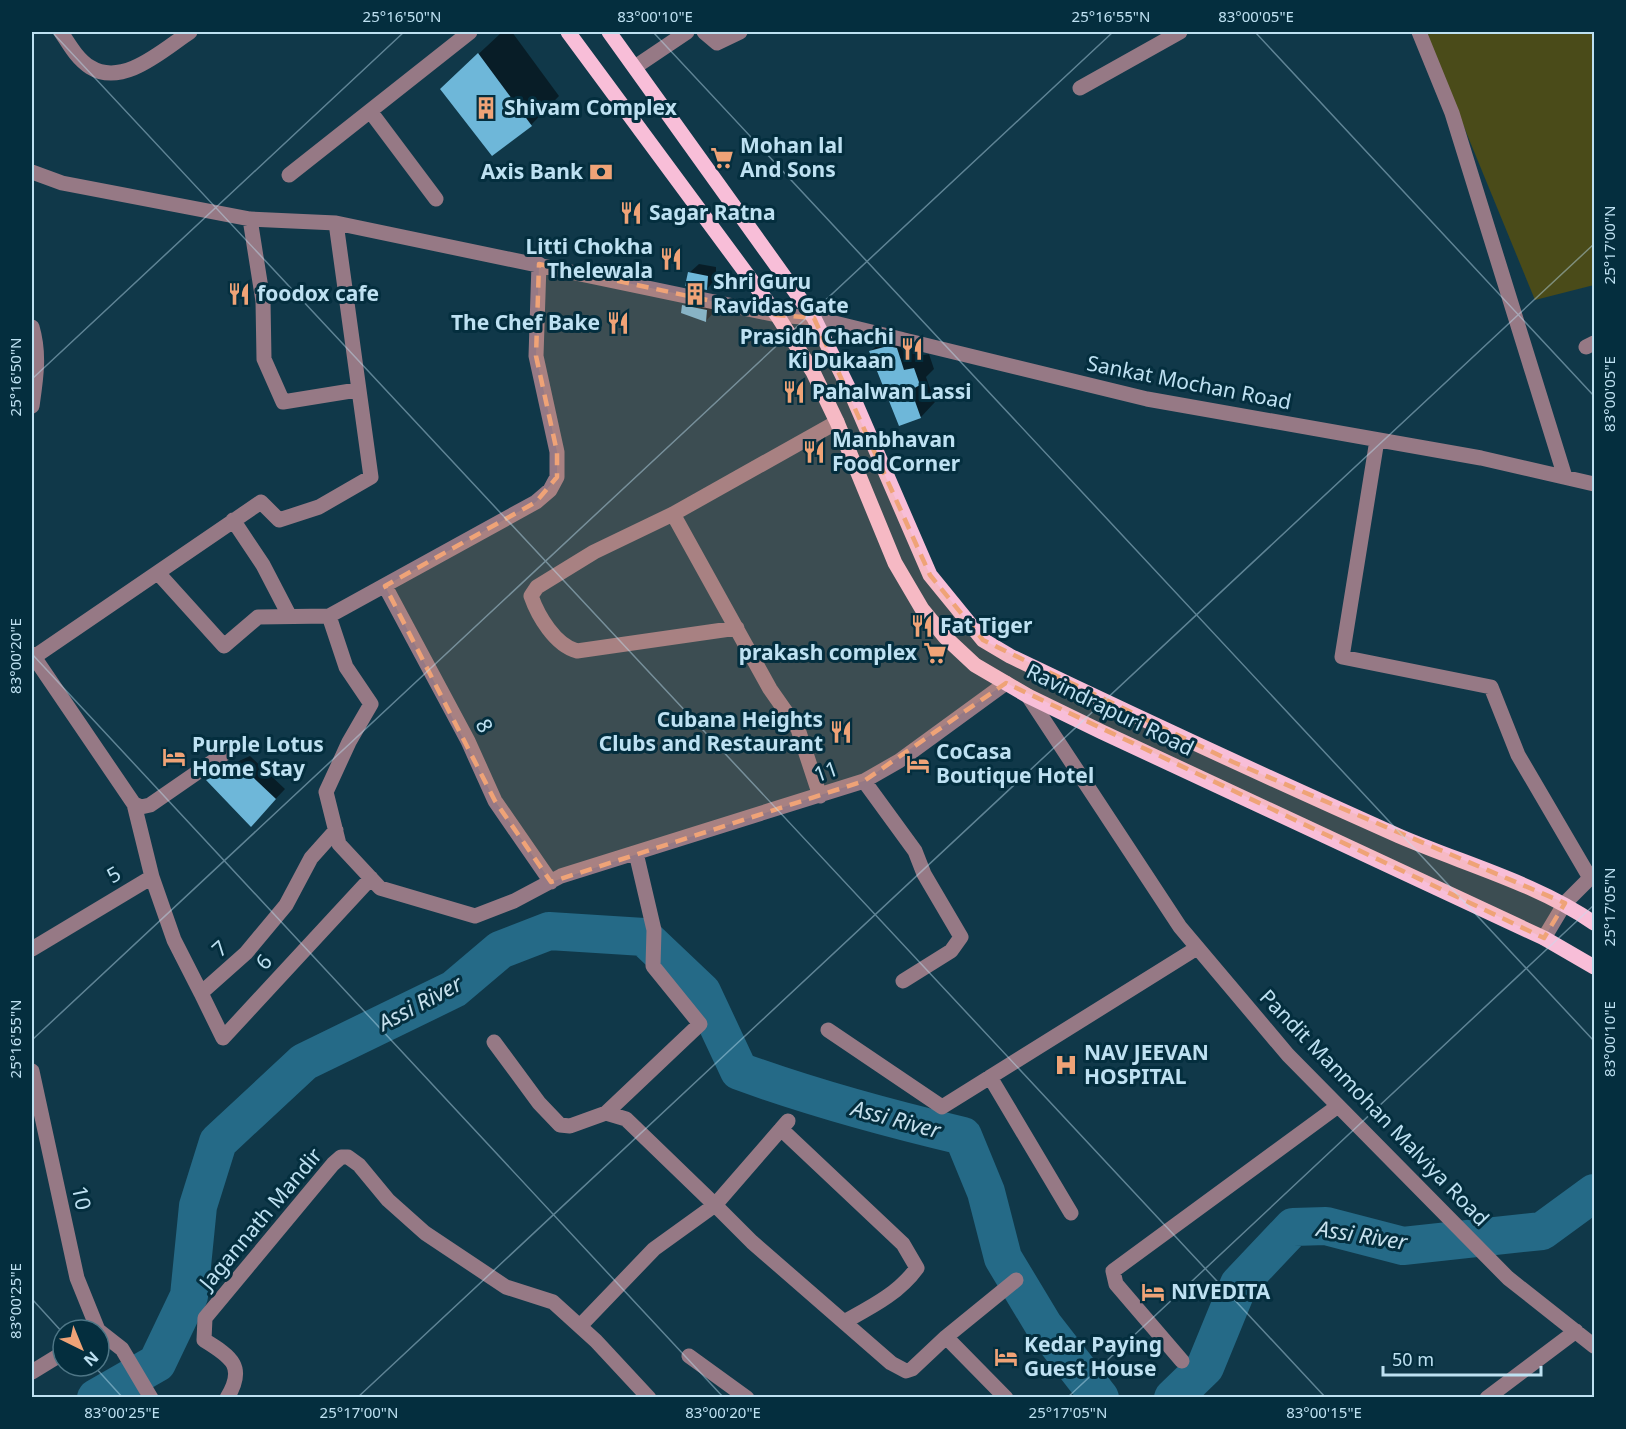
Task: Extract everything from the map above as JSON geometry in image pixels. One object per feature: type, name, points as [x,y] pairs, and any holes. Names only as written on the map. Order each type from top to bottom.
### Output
[{"type":"main road","points":[[568,32],[777,315]]},
{"type":"main road","name":"Ravindrapuri Road","points":[[609,32],[814,318],[852,395],[930,575],[983,640],[1010,656],[1233,762],[1440,854],[1565,903],[1594,923]]},
{"type":"main road","name":"Ravindrapuri Road","points":[[777,315],[813,372],[837,422],[895,563],[922,609],[945,637],[975,665],[1028,696],[1544,938],[1594,967]]},
{"type":"street","points":[[61,32],[79,58],[91,68],[106,73],[126,70],[149,60],[189,32]]},
{"type":"street","points":[[290,175],[470,32]]},
{"type":"street","points":[[635,67],[687,32]]},
{"type":"street","points":[[704,32],[717,43],[740,32]]},
{"type":"street","points":[[1080,88],[1180,32]]},
{"type":"street","points":[[1419,32],[1452,114],[1565,477]]},
{"type":"street","points":[[370,111],[436,199]]},
{"type":"street","name":"Sankat Mochan Road","points":[[32,172],[62,183],[250,219],[336,223],[777,315],[814,318],[1147,399],[1481,458],[1594,484]]},
{"type":"street","points":[[250,219],[263,301],[264,359],[283,402],[357,390]]},
{"type":"street","points":[[231,749],[150,805],[141,807],[134,804],[33,656],[261,502],[279,520],[319,507],[370,477],[336,223]]},
{"type":"street","points":[[158,573],[224,646],[258,617],[329,616],[536,502],[549,490],[557,477],[557,452],[536,356],[539,264]]},
{"type":"street","points":[[32,327],[36,340],[38,369],[32,406]]},
{"type":"street","points":[[737,628],[577,651],[559,642],[531,596],[537,587],[594,552],[673,514],[837,422]]},
{"type":"street","points":[[1377,440],[1342,657],[1491,687],[1518,755],[1592,876],[1565,903],[1544,938]]},
{"type":"street","points":[[673,514],[770,688],[798,729],[820,796]]},
{"type":"street","points":[[233,520],[263,565],[289,615]]},
{"type":"street","name":"8","points":[[385,586],[468,741],[495,801],[551,882]]},
{"type":"street","name":"11","points":[[329,616],[346,667],[371,704],[349,742],[326,792],[339,844],[380,888],[476,916],[514,901],[551,882],[864,781],[898,761],[1006,683]]},
{"type":"street","name":"Pandit Manmohan Malviya Road","points":[[1028,696],[1180,927],[1288,1055],[1508,1278],[1594,1346]]},
{"type":"street","points":[[864,781],[915,851],[924,874],[961,937],[951,951],[903,981]]},
{"type":"street","name":"5","points":[[32,949],[152,877],[134,804]]},
{"type":"street","name":"7","points":[[152,877],[174,940],[201,993],[246,953],[286,905],[311,858],[336,830]]},
{"type":"street","points":[[494,1042],[539,1103],[560,1125],[570,1126],[606,1113],[700,1024],[653,966],[654,930],[636,853]]},
{"type":"street","name":"6","points":[[201,993],[224,1038],[371,879]]},
{"type":"street","points":[[828,1030],[942,1107],[1197,948]]},
{"type":"street","name":"10","points":[[32,1071],[78,1278],[94,1318]]},
{"type":"street","points":[[990,1077],[1071,1214]]},
{"type":"street","points":[[1182,1361],[1116,1284],[1113,1272],[1338,1106]]},
{"type":"street","points":[[606,1113],[626,1119],[752,1242],[891,1363],[906,1371],[1016,1280]]},
{"type":"street","points":[[579,1326],[654,1249],[715,1205],[784,1125],[903,1244],[917,1268],[906,1284],[844,1322]]},
{"type":"street","name":"Jagannath Mandir","points":[[227,1398],[237,1382],[234,1363],[204,1340],[205,1318],[341,1157],[348,1157],[359,1166],[388,1200],[425,1233],[506,1287],[554,1302],[649,1398]]},
{"type":"street","points":[[1487,1398],[1576,1331]]},
{"type":"street","points":[[946,1337],[1006,1398]]},
{"type":"street","name":"10","points":[[111,1340],[122,1349],[152,1398]]},
{"type":"street","points":[[689,1356],[747,1398]]},
{"type":"street","points":[[32,1369],[51,1359]]},
{"type":"highlighted area","points":[[539,264],[777,315],[814,318],[930,575],[983,640],[1233,762],[1565,903],[1544,938],[1006,683],[864,781],[551,882],[495,801],[385,586],[536,502],[557,477],[557,452],[536,356]]},
{"type":"shaded area","points":[[1425,32],[1594,32],[1594,285],[1535,300]]},
{"type":"building","name":"Shivam Complex","points":[[478,53],[532,126],[492,156],[440,89]]},
{"type":"building","points":[[688,272],[708,276],[707,290],[685,286]]},
{"type":"building","points":[[682,305],[707,310],[706,322],[681,313]]},
{"type":"building","points":[[888,346],[897,348],[904,370],[914,368],[920,385],[911,390],[921,418],[899,426],[869,351]]},
{"type":"building","points":[[240,765],[276,799],[251,827],[206,780]]},
{"type":"waterway","name":"Assi River","points":[[96,1398],[157,1363],[189,1296],[198,1206],[218,1142],[304,1062],[454,989],[500,950],[549,931],[644,937],[702,992],[739,1071],[850,1107],[963,1136],[986,1192],[1003,1258],[1044,1326],[1100,1398]]},
{"type":"waterway","name":"Assi River","points":[[1173,1398],[1205,1367],[1239,1284],[1293,1227],[1326,1226],[1403,1246],[1542,1231],[1594,1193]]},
{"type":"place","name":"Shivam Complex","points":[[486,108]]},
{"type":"place","name":"Mohan lal And Sons","points":[[722,158]]},
{"type":"place","name":"Axis Bank","points":[[601,172]]},
{"type":"place","name":"Sagar Ratna","points":[[631,213]]},
{"type":"place","name":"Litti Chokha Thelewala","points":[[671,259]]},
{"type":"place","name":"foodox cafe","points":[[239,294]]},
{"type":"place","name":"Shri Guru Ravidas Gate","points":[[695,294]]},
{"type":"place","name":"The Chef Bake","points":[[618,323]]},
{"type":"place","name":"Prasidh Chachi Ki Dukaan","points":[[912,349]]},
{"type":"place","name":"Pahalwan Lassi","points":[[794,392]]},
{"type":"place","name":"Manbhavan Food Corner","points":[[814,452]]},
{"type":"place","name":"Fat Tiger","points":[[922,626]]},
{"type":"place","name":"prakash complex","points":[[935,653]]},
{"type":"place","name":"Cubana Heights Clubs and Restaurant","points":[[841,732]]},
{"type":"place","name":"Purple Lotus Home Stay","points":[[174,757]]},
{"type":"place","name":"CoCasa Boutique Hotel","points":[[918,764]]},
{"type":"place","name":"NAV JEEVAN HOSPITAL","points":[[1066,1065]]},
{"type":"place","name":"NIVEDITA","points":[[1153,1292]]},
{"type":"place","name":"Kedar Paying Guest House","points":[[1006,1357]]}]
